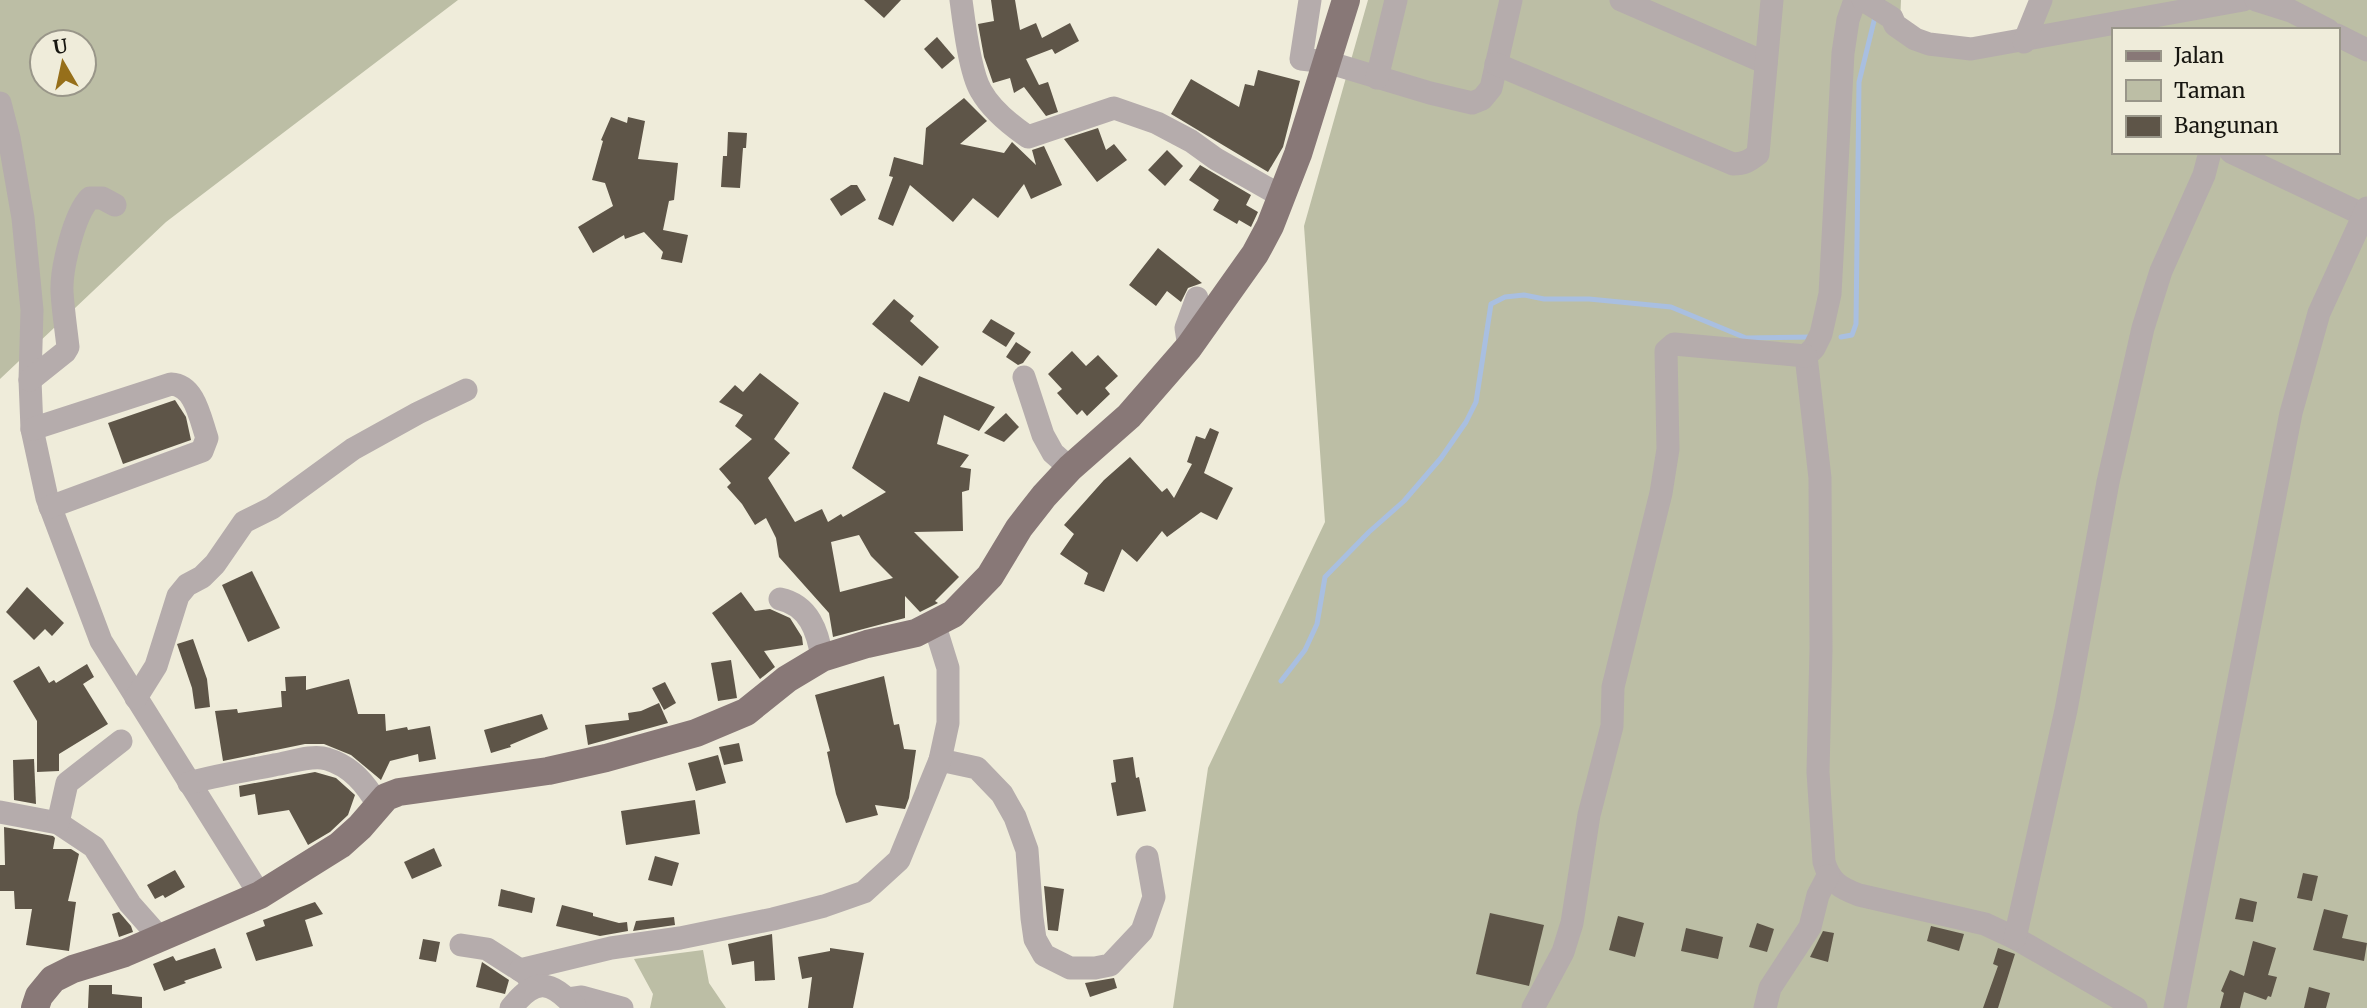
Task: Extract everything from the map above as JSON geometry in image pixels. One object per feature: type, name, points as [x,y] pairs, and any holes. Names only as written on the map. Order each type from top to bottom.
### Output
[{"type":"main road","points":[[43,1004],[53,979],[73,969],[161,939],[260,895],[340,845],[386,797],[399,792],[548,771],[696,733],[746,712],[787,679],[822,658],[916,632],[953,614],[990,576],[1019,528],[1044,496],[1070,468],[1129,416],[1189,347],[1255,254],[1270,226],[1298,154],[1314,61],[1346,0]]},
{"type":"street","points":[[961,0],[969,53],[980,91],[1028,137],[1114,108],[1157,123],[1281,196]]},
{"type":"street","points":[[1310,0],[1314,61],[1472,103],[1482,99],[1491,88],[1511,0]]},
{"type":"street","points":[[1377,78],[1396,0]]},
{"type":"street","points":[[1621,0],[1766,63]]},
{"type":"street","points":[[1496,64],[1733,164],[1749,161],[1758,154],[1772,0]]},
{"type":"street","points":[[2024,41],[2041,0]]},
{"type":"street","points":[[2136,1008],[2015,937],[1985,924],[1859,895],[1840,888],[1828,876],[1824,862],[1818,772],[1821,649],[1820,478],[1814,346],[1830,293],[1843,53],[1848,20],[1861,1],[1892,18],[1902,31],[1929,44],[1971,50],[2242,0]]},
{"type":"street","points":[[2256,0],[2291,11],[2324,28]]},
{"type":"street","points":[[2339,36],[2367,50]]},
{"type":"street","points":[[0,103],[13,158],[27,247],[32,310],[30,380],[33,429],[50,507],[101,641],[260,895]]},
{"type":"street","points":[[2015,937],[2066,710],[2108,482],[2143,328],[2161,271],[2204,175],[2209,154]]},
{"type":"street","points":[[2175,1008],[2291,413],[2319,313],[2365,212],[2235,154]]},
{"type":"street","points":[[30,380],[68,347],[62,291],[64,271],[78,218],[90,198],[102,198],[115,205]]},
{"type":"street","points":[[1189,347],[1186,328],[1197,298]]},
{"type":"street","points":[[1534,1008],[1563,953],[1572,923],[1589,815],[1612,726],[1613,687],[1661,493],[1668,449],[1666,351],[1674,344],[1814,346]]},
{"type":"street","points":[[1024,377],[1043,435],[1053,453],[1070,468]]},
{"type":"street","points":[[33,429],[171,384],[180,384],[189,391],[207,438],[202,452],[50,507]]},
{"type":"street","points":[[136,698],[156,666],[178,596],[187,585],[202,577],[215,564],[244,522],[272,508],[353,449],[466,390]]},
{"type":"street","points":[[780,599],[793,602],[804,612],[814,628],[822,658]]},
{"type":"street","points":[[527,978],[611,948],[680,938],[773,919],[824,906],[864,891],[899,860],[940,760],[947,723],[948,668],[934,623]]},
{"type":"street","points":[[58,823],[67,783],[121,741]]},
{"type":"street","points":[[189,783],[239,771],[326,758],[355,774],[366,784],[378,804]]},
{"type":"street","points":[[940,760],[977,768],[1002,794],[1016,817],[1027,850],[1035,939],[1044,955],[1070,968],[1110,965],[1142,930],[1154,897],[1147,857]]},
{"type":"street","points":[[0,812],[58,823],[94,847],[130,904],[161,939]]},
{"type":"street","points":[[1765,1008],[1770,988],[1810,928],[1818,895],[1828,876]]},
{"type":"street","points":[[461,945],[487,949],[527,978],[553,987],[572,1004],[582,998],[622,1008]]},
{"type":"street","points":[[511,1008],[521,996],[527,978]]},
{"type":"green space","points":[[0,0],[458,0],[166,222],[0,379]]},
{"type":"green space","points":[[1368,0],[1901,0],[1900,24],[1936,44],[2022,39],[2032,0],[2367,0],[2367,1008],[1173,1008],[1208,768],[1325,522],[1304,226]]},
{"type":"green space","points":[[703,950],[709,983],[726,1008],[650,1008],[653,994],[634,959]]},
{"type":"building","points":[[864,0],[901,0],[884,18]]},
{"type":"building","points":[[991,0],[1015,0],[1020,30],[1036,23],[1042,38],[1070,23],[1079,41],[1055,54],[1052,49],[1026,59],[1039,85],[1048,82],[1058,112],[1046,116],[1024,87],[1014,93],[1010,78],[993,83],[984,57],[978,24],[994,21]]},
{"type":"building","points":[[937,37],[955,58],[942,69],[924,49]]},
{"type":"building","points":[[1258,70],[1300,81],[1283,147],[1268,172],[1171,114],[1191,79],[1239,107],[1245,84],[1254,86]]},
{"type":"building","points":[[964,98],[987,121],[960,144],[1004,153],[1012,142],[1036,165],[1032,150],[1044,146],[1062,185],[1031,199],[1024,184],[998,218],[973,198],[953,222],[910,185],[893,226],[878,219],[893,177],[889,176],[894,157],[923,165],[926,128]]},
{"type":"building","points":[[611,117],[627,123],[628,117],[645,121],[638,159],[678,163],[674,200],[669,201],[663,230],[688,235],[682,263],[661,259],[663,252],[644,232],[625,239],[624,235],[593,253],[578,227],[613,206],[605,183],[592,180],[603,141],[601,140]]},
{"type":"building","points":[[1098,128],[1106,150],[1114,144],[1127,160],[1097,182],[1064,139]]},
{"type":"building","points":[[728,132],[747,133],[740,188],[721,187]]},
{"type":"building","points":[[1167,150],[1183,166],[1165,186],[1148,170]]},
{"type":"building","points":[[1200,165],[1251,195],[1246,205],[1258,212],[1251,227],[1239,220],[1237,224],[1213,210],[1219,200],[1189,180]]},
{"type":"building","points":[[851,185],[857,185],[866,200],[841,216],[830,199]]},
{"type":"building","points":[[1158,248],[1202,283],[1188,288],[1181,302],[1167,291],[1156,306],[1129,285]]},
{"type":"building","points":[[894,299],[914,316],[910,321],[939,347],[922,366],[872,324]]},
{"type":"building","points":[[991,319],[1015,333],[1006,347],[982,332]]},
{"type":"building","points":[[1016,342],[1031,352],[1023,363],[1018,365],[1006,357]]},
{"type":"building","points":[[1072,351],[1086,366],[1098,355],[1118,376],[1105,388],[1110,394],[1087,416],[1082,410],[1077,415],[1057,393],[1062,389],[1048,374]]},
{"type":"building","points":[[760,373],[799,403],[774,439],[790,453],[768,478],[795,522],[822,509],[828,522],[841,514],[843,517],[886,492],[852,468],[884,392],[909,402],[919,376],[995,407],[979,431],[944,415],[937,444],[969,455],[960,467],[971,469],[969,490],[962,492],[963,531],[914,532],[959,577],[935,601],[938,603],[920,612],[905,596],[905,618],[833,637],[829,613],[779,557],[776,538],[766,518],[755,525],[727,487],[731,483],[719,469],[752,439],[735,426],[743,415],[719,402],[735,385],[743,392]],"holes":[[[859,535],[871,556],[893,578],[840,592],[831,542]]]},
{"type":"building","points":[[175,400],[186,417],[191,440],[123,464],[108,423]]},
{"type":"building","points":[[1006,413],[1019,427],[1004,442],[984,433]]},
{"type":"building","points":[[1210,428],[1219,432],[1204,473],[1233,488],[1217,520],[1201,512],[1167,537],[1162,531],[1137,562],[1122,549],[1104,592],[1084,584],[1088,573],[1060,554],[1074,534],[1064,525],[1104,480],[1130,457],[1162,492],[1167,488],[1174,498],[1192,464],[1187,462],[1196,436],[1205,439]]},
{"type":"building","points":[[252,571],[280,628],[248,642],[222,585]]},
{"type":"building","points":[[27,587],[64,623],[52,636],[45,629],[34,640],[6,612]]},
{"type":"building","points":[[741,592],[755,611],[770,609],[790,618],[802,637],[803,645],[764,651],[775,667],[760,679],[712,613]]},
{"type":"building","points":[[193,639],[207,679],[210,707],[195,709],[192,688],[177,644]]},
{"type":"building","points":[[731,660],[737,698],[718,701],[711,663]]},
{"type":"building","points":[[87,664],[94,677],[83,684],[108,724],[59,754],[59,771],[37,772],[37,721],[13,681],[39,666],[49,683],[54,680],[56,683]]},
{"type":"building","points":[[306,676],[306,690],[349,679],[358,714],[385,714],[386,731],[430,726],[436,759],[419,762],[418,754],[390,761],[381,780],[351,755],[324,744],[305,744],[223,761],[215,711],[237,709],[238,713],[282,707],[281,691],[286,691],[285,677]]},
{"type":"building","points":[[884,676],[894,725],[899,724],[904,749],[916,750],[909,798],[905,809],[875,805],[878,815],[846,823],[836,794],[827,752],[830,751],[815,695]]},
{"type":"building","points":[[665,682],[676,703],[664,710],[652,688]]},
{"type":"building","points":[[659,703],[668,723],[588,745],[585,725],[629,720],[628,713]]},
{"type":"building","points":[[542,714],[548,729],[510,745],[511,747],[491,753],[484,730]]},
{"type":"building","points":[[739,743],[743,761],[724,765],[719,747]]},
{"type":"building","points":[[718,755],[726,783],[696,791],[688,763]]},
{"type":"building","points":[[1133,757],[1146,811],[1117,816],[1111,783],[1116,782],[1113,760]]},
{"type":"building","points":[[34,759],[36,804],[14,800],[13,760]]},
{"type":"building","points":[[315,772],[336,778],[355,795],[348,815],[330,832],[308,845],[289,810],[258,815],[255,794],[240,797],[239,786]]},
{"type":"building","points":[[695,800],[700,834],[626,845],[621,811]]},
{"type":"building","points":[[4,827],[53,836],[53,849],[71,849],[79,854],[68,901],[76,902],[69,951],[26,945],[32,909],[15,909],[14,891],[0,891],[0,865],[5,865]]},
{"type":"building","points":[[434,848],[442,866],[412,879],[404,862]]},
{"type":"building","points":[[655,856],[679,863],[672,886],[648,880]]},
{"type":"building","points":[[175,870],[185,887],[165,898],[163,895],[155,899],[147,885]]},
{"type":"building","points":[[2303,873],[2318,876],[2312,901],[2297,898]]},
{"type":"building","points":[[1044,886],[1064,889],[1058,931],[1048,930]]},
{"type":"building","points":[[501,889],[535,898],[532,913],[498,906]]},
{"type":"building","points":[[2240,898],[2257,902],[2253,922],[2235,919]]},
{"type":"building","points":[[315,902],[323,914],[305,920],[313,946],[256,961],[246,933],[265,926],[263,920]]},
{"type":"building","points":[[562,905],[619,923],[627,922],[628,931],[600,936],[556,926]]},
{"type":"building","points":[[2324,909],[2348,915],[2342,938],[2367,943],[2364,961],[2313,950]]},
{"type":"building","points":[[119,912],[133,932],[119,937],[112,914]]},
{"type":"building","points":[[1490,913],[1544,925],[1529,986],[1476,974]]},
{"type":"building","points":[[1618,916],[1644,923],[1635,957],[1609,950]]},
{"type":"building","points":[[674,917],[675,925],[633,931],[636,921]]},
{"type":"building","points":[[1757,923],[1774,929],[1767,952],[1749,947]]},
{"type":"building","points":[[1931,926],[1964,934],[1959,951],[1927,941]]},
{"type":"building","points":[[1686,928],[1723,937],[1718,959],[1681,951]]},
{"type":"building","points":[[1823,931],[1834,933],[1828,962],[1810,957]]},
{"type":"building","points":[[772,934],[775,980],[755,981],[754,961],[732,965],[728,944]]},
{"type":"building","points":[[423,939],[440,942],[436,962],[419,959]]},
{"type":"building","points":[[2253,941],[2276,948],[2268,975],[2277,977],[2271,997],[2268,996],[2266,1000],[2244,992],[2240,1008],[2220,1008],[2224,993],[2221,991],[2230,970],[2244,976]]},
{"type":"building","points":[[215,948],[222,968],[164,991],[153,964],[173,956],[176,961]]},
{"type":"building","points":[[830,948],[864,953],[853,1008],[808,1008],[812,977],[802,979],[798,957],[830,951]]},
{"type":"building","points":[[1998,948],[2015,954],[1998,1008],[1983,1008],[1998,966],[1993,964]]},
{"type":"building","points":[[482,962],[509,980],[505,994],[476,987]]},
{"type":"building","points":[[1114,978],[1117,988],[1090,997],[1085,983]]},
{"type":"building","points":[[89,985],[112,985],[112,994],[142,997],[142,1008],[88,1008]]},
{"type":"building","points":[[2309,987],[2330,993],[2326,1008],[2304,1008]]},
{"type":"waterway","points":[[1841,337],[1852,335],[1856,324],[1859,82],[1875,17]]},
{"type":"waterway","points":[[1281,681],[1305,650],[1317,624],[1325,577],[1404,501],[1441,458],[1466,422],[1476,402],[1491,304],[1505,297],[1524,295],[1544,299],[1589,299],[1671,307],[1746,338],[1812,337]]}]
